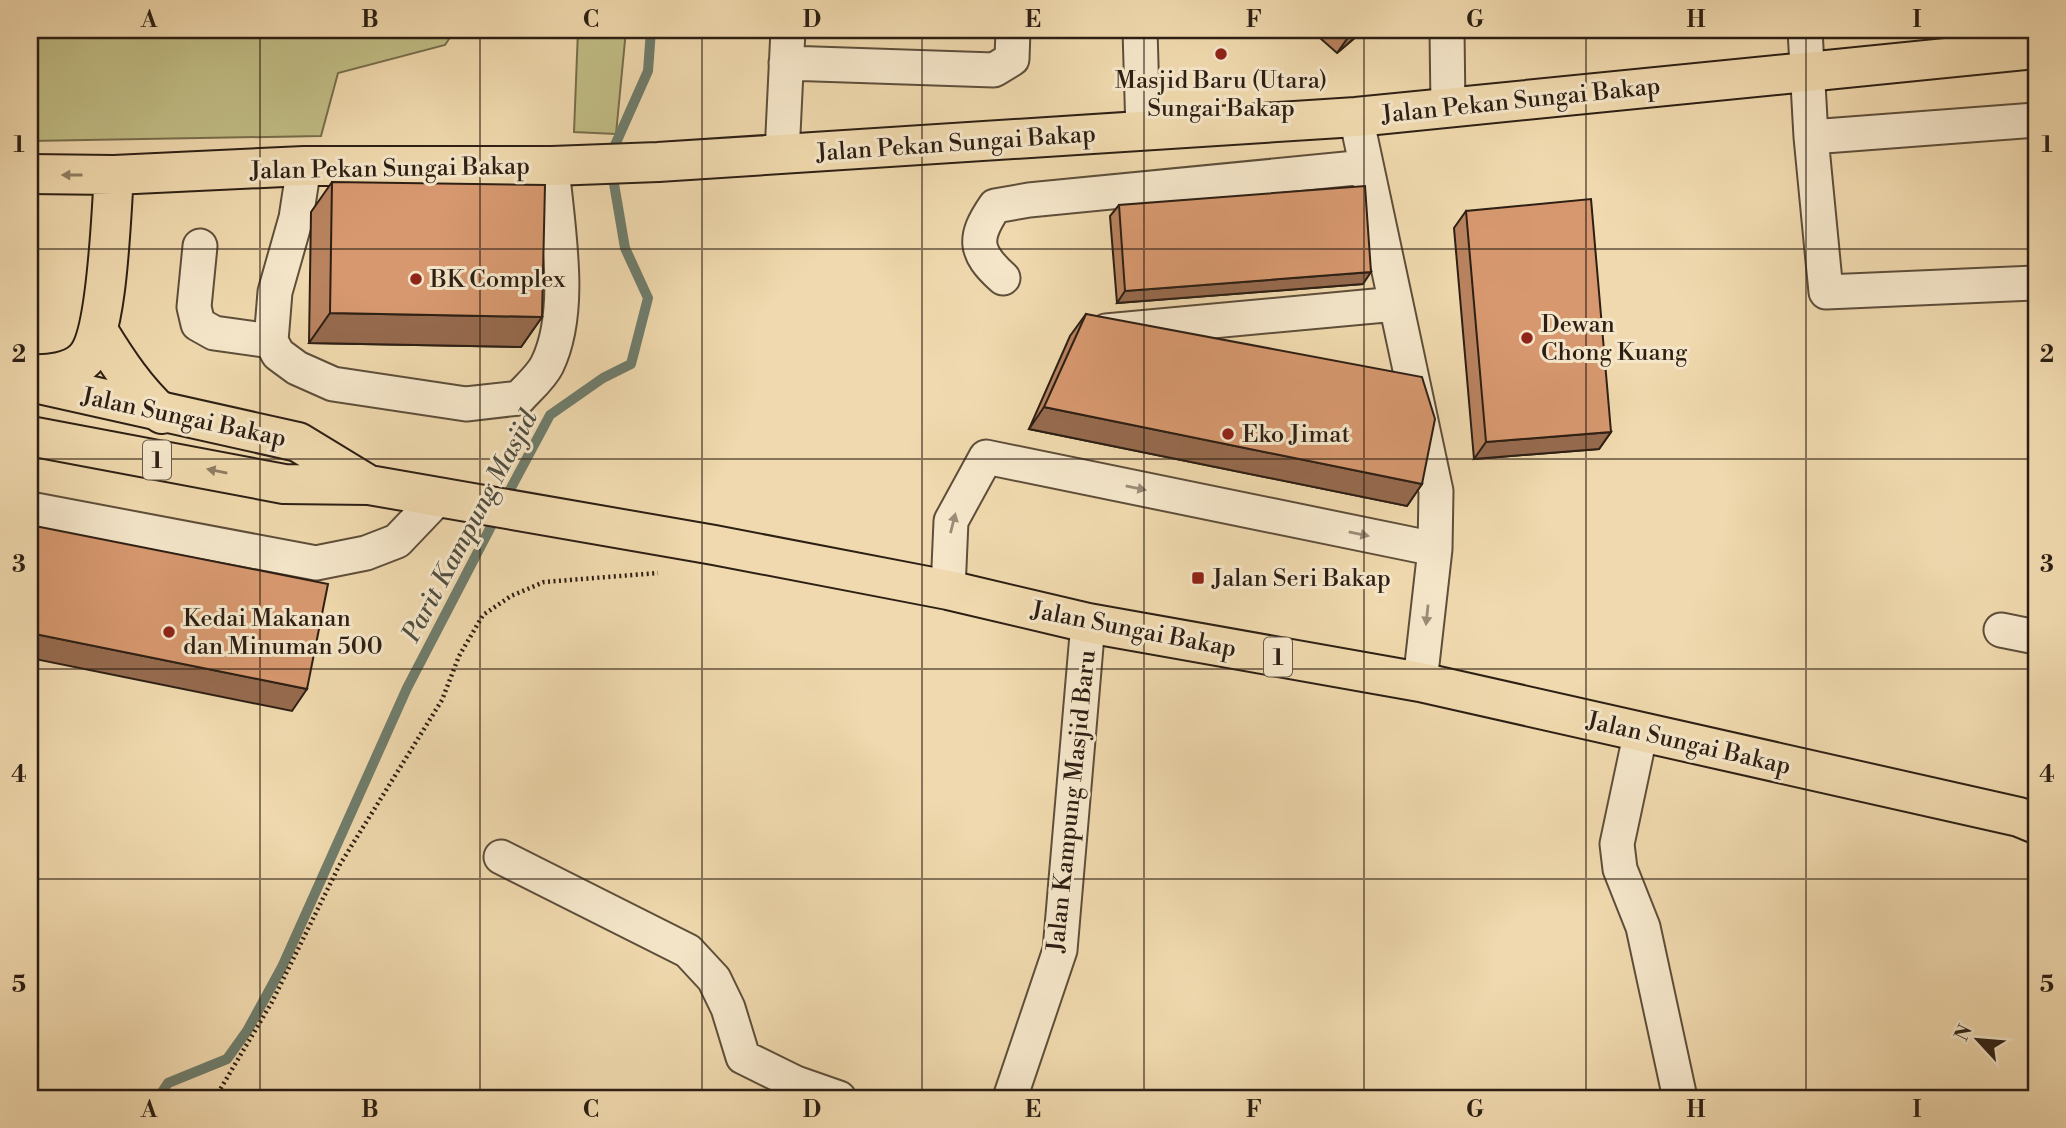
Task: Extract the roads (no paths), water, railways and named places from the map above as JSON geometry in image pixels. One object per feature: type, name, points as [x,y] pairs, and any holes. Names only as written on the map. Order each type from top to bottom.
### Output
[{"type":"main road","name":"Jalan Pekan Sungai Bakap","points":[[30,174],[114,175],[304,166],[658,162],[1356,117],[2036,49]]},
{"type":"main road","points":[[30,374],[50,375],[85,359],[99,332],[114,175]]},
{"type":"main road","points":[[99,332],[121,368],[141,394],[162,414]]},
{"type":"main road","name":"Jalan Sungai Bakap","points":[[30,382],[162,414],[298,442],[369,485]]},
{"type":"main road","name":"Jalan Sungai Bakap","points":[[30,436],[284,484],[369,485],[948,590],[1088,623],[1420,682],[2030,819]]},
{"type":"street","points":[[782,154],[788,30]]},
{"type":"street","points":[[1140,30],[1143,131]]},
{"type":"street","points":[[1447,30],[1448,108]]},
{"type":"street","points":[[1805,30],[1811,137],[1826,292],[2036,283]]},
{"type":"street","points":[[786,64],[994,70],[1012,44]]},
{"type":"street","points":[[1356,117],[1436,491],[1435,549],[1420,682]]},
{"type":"street","points":[[1811,137],[2036,120]]},
{"type":"street","points":[[304,166],[296,218],[275,292],[271,341],[278,354],[297,368],[332,384],[466,404],[519,398],[546,368],[558,337],[567,165]]},
{"type":"street","points":[[1003,278],[984,261],[980,247],[981,227],[995,206],[1029,200],[1366,167]]},
{"type":"street","points":[[200,247],[194,307],[198,324],[214,333],[271,341]]},
{"type":"street","points":[[1106,331],[1396,304]]},
{"type":"street","points":[[948,590],[951,521],[986,457],[1435,549]]},
{"type":"street","points":[[30,509],[316,563],[366,553],[397,541],[439,497]]},
{"type":"street","name":"Jalan Kampung Masjid Baru","points":[[1010,1098],[1060,950],[1088,623]]},
{"type":"street","points":[[2001,630],[2036,637]]},
{"type":"street","points":[[1641,732],[1617,844],[1620,869],[1643,927],[1681,1098]]},
{"type":"street","points":[[500,858],[688,951],[714,979],[728,1008],[743,1057],[796,1083],[839,1098]]},
{"type":"waterway","name":"Parit Kampung Masjid","points":[[611,154],[648,71],[651,30]]},
{"type":"waterway","name":"Parit Kampung Masjid","points":[[504,501],[550,415],[603,378],[631,364],[648,298],[625,248],[612,172]]},
{"type":"waterway","name":"Parit Kampung Masjid","points":[[158,1098],[168,1083],[227,1059],[247,1031],[282,967],[407,688],[497,515]]},
{"type":"place","name":"Masjid Baru (Utara) Sungai Bakap","points":[[1221,54]]},
{"type":"place","name":"BK Complex","points":[[416,279]]},
{"type":"place","name":"Dewan Chong Kuang","points":[[1527,338]]},
{"type":"place","name":"Eko Jimat","points":[[1228,434]]},
{"type":"place","name":"Jalan Seri Bakap","points":[[1198,578]]},
{"type":"place","name":"Kedai Makanan dan Minuman 500","points":[[169,632]]}]
